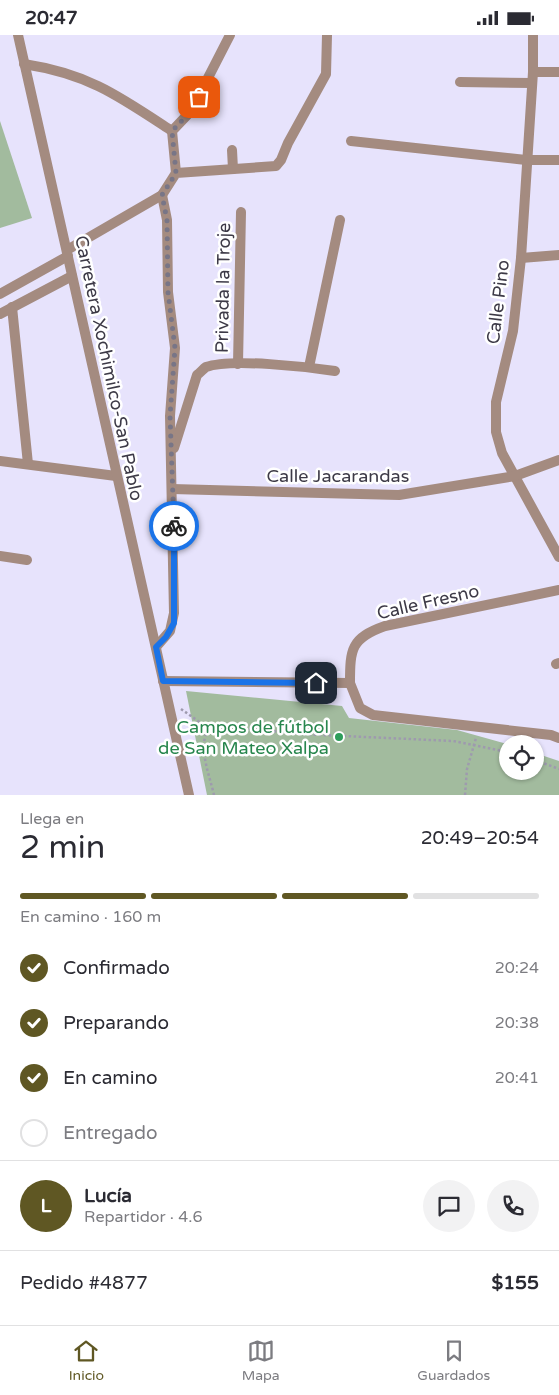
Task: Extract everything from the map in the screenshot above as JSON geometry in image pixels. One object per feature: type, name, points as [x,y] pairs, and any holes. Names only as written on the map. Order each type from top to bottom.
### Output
[{"type":"street","name":"Carretera Xochimilco-San Pablo","points":[[18,35],[189,795]]},
{"type":"street","points":[[0,294],[162,195],[176,173],[172,131],[191,111],[230,35]]},
{"type":"street","points":[[176,173],[276,166],[281,160],[288,143],[326,74],[327,35]]},
{"type":"street","name":"Calle Pino","points":[[533,35],[533,72],[521,257],[509,353],[496,402],[496,432],[502,453],[559,557]]},
{"type":"street","points":[[24,64],[77,75],[100,85],[172,131]]},
{"type":"street","points":[[533,72],[559,72]]},
{"type":"street","points":[[460,82],[532,83]]},
{"type":"street","points":[[350,141],[526,160],[559,160]]},
{"type":"street","points":[[232,150],[234,169]]},
{"type":"street","points":[[156,647],[166,637],[174,623],[170,416],[175,348],[168,292],[167,220],[162,195]]},
{"type":"street","name":"Privada la Troje","points":[[238,363],[241,212]]},
{"type":"street","points":[[309,367],[340,220]]},
{"type":"street","points":[[521,257],[559,255]]},
{"type":"street","points":[[0,314],[72,276]]},
{"type":"street","points":[[12,307],[28,464]]},
{"type":"street","points":[[171,458],[197,375],[205,367],[238,363],[309,367],[335,371]]},
{"type":"street","name":"Calle Jacarandas","points":[[172,489],[399,495],[515,475],[559,460]]},
{"type":"street","points":[[0,461],[116,476]]},
{"type":"street","points":[[0,556],[27,560]]},
{"type":"street","name":"Calle Fresno","points":[[350,683],[355,644],[366,633],[385,626],[559,590]]},
{"type":"street","points":[[163,681],[350,683],[360,708],[373,715],[559,737]]},
{"type":"path","points":[[169,708],[183,710],[208,728]]},
{"type":"path","points":[[214,795],[204,749],[204,737],[208,728],[213,725],[300,734],[453,741],[499,750]]},
{"type":"path","points":[[465,795],[466,769],[475,745],[478,727]]},
{"type":"path","points":[[544,763],[559,769]]},
{"type":"green space","points":[[0,121],[32,218],[0,228]]},
{"type":"green space","name":"Campos de fútbol de San Mateo Xalpa","points":[[186,691],[342,706],[349,718],[457,730],[499,742],[499,780],[544,780],[544,756],[559,761],[559,795],[207,795]]},
{"type":"way so far","points":[[174,526],[170,416],[175,348],[168,292],[167,220],[162,195],[176,173],[172,131],[191,111],[199,97]]},
{"type":"place","name":"Campos de fútbol de San Mateo Xalpa","points":[[339,737]]},
{"type":"route","points":[[174,526],[174,623],[166,637],[156,647],[163,681],[316,683]]}]
